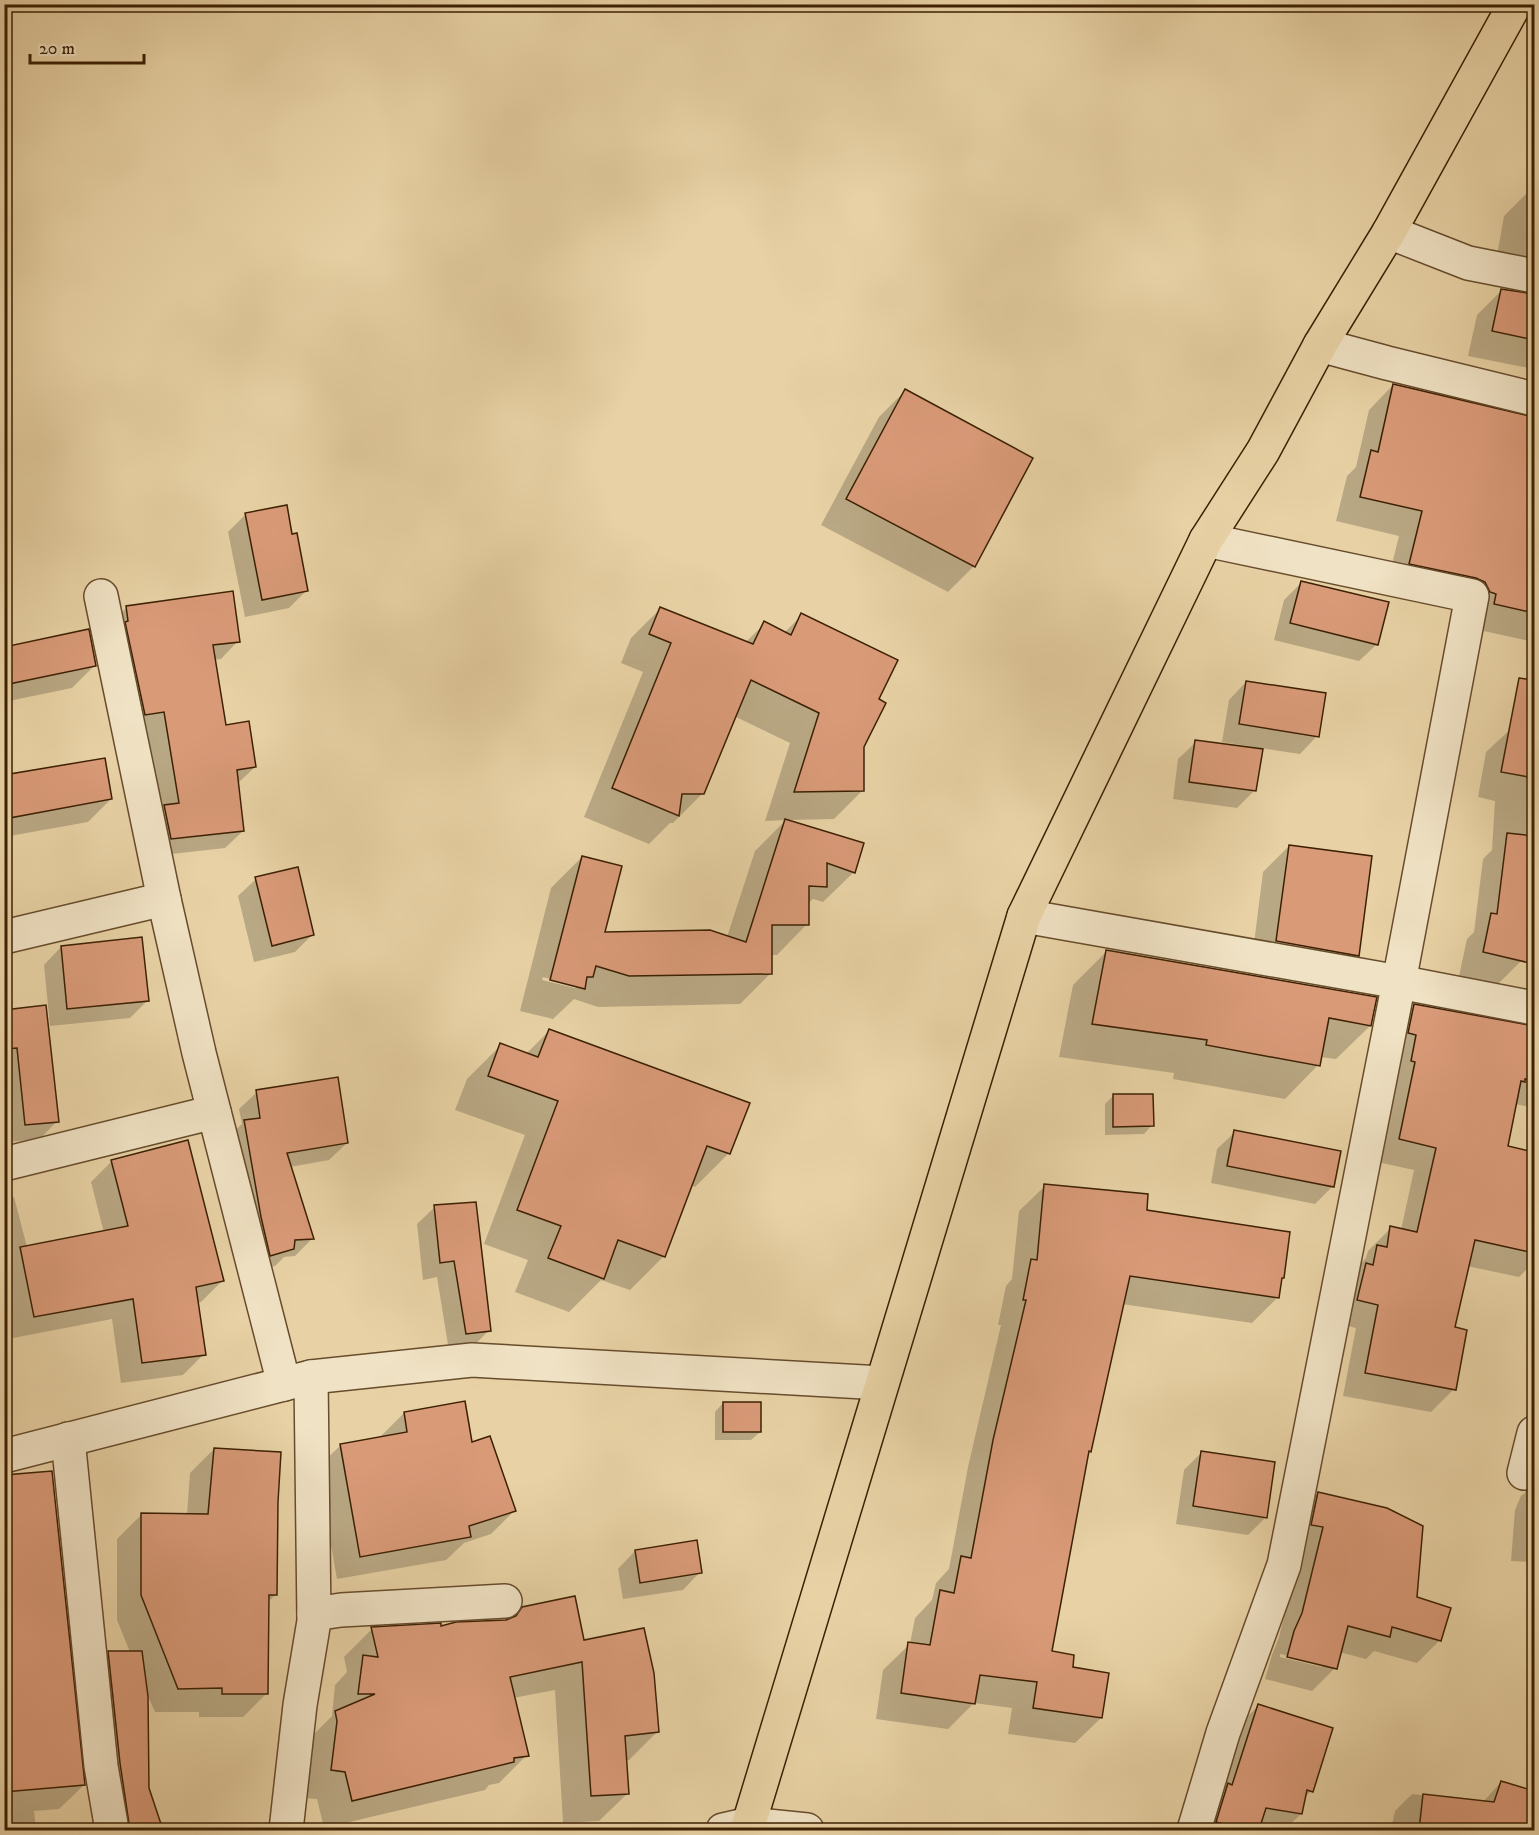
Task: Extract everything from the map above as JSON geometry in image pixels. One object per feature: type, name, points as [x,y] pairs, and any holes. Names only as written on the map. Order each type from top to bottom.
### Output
[{"type":"main road","points":[[740,1828],[882,1383],[1024,916],[1206,540],[1263,451],[1320,345],[1389,232],[1515,4]]},
{"type":"street","points":[[1389,232],[1468,262],[1534,276]]},
{"type":"street","points":[[1320,345],[1534,399]]},
{"type":"street","points":[[1194,1830],[1223,1733],[1284,1565],[1399,982],[1472,596],[1206,540]]},
{"type":"street","points":[[101,596],[164,898],[214,1112],[297,1381],[314,1621],[300,1705],[286,1830]]},
{"type":"street","points":[[4,937],[164,898]]},
{"type":"street","points":[[1024,916],[1534,1008]]},
{"type":"street","points":[[4,1164],[214,1112]]},
{"type":"street","points":[[4,1456],[297,1381],[472,1360],[882,1383]]},
{"type":"street","points":[[1524,1473],[1534,1433]]},
{"type":"street","points":[[68,1439],[101,1766],[112,1830]]},
{"type":"street","points":[[314,1614],[341,1610],[506,1601]]},
{"type":"street","points":[[740,1828],[807,1830]]},
{"type":"building","points":[[1501,289],[1534,294],[1534,340],[1492,331]]},
{"type":"building","points":[[1393,384],[1534,417],[1534,613],[1494,604],[1496,594],[1490,592],[1485,582],[1476,578],[1409,564],[1422,511],[1360,497],[1371,450],[1378,452]]},
{"type":"building","points":[[905,389],[1033,458],[975,567],[846,499]]},
{"type":"building","points":[[287,505],[292,534],[297,533],[308,591],[262,600],[245,513]]},
{"type":"building","points":[[1301,581],[1389,602],[1378,645],[1290,623]]},
{"type":"building","points":[[233,591],[240,642],[213,645],[226,725],[249,721],[256,767],[237,770],[244,831],[171,839],[164,805],[179,803],[164,712],[145,715],[125,622],[128,621],[126,606]]},
{"type":"building","points":[[660,607],[753,644],[764,621],[791,635],[801,613],[898,660],[879,699],[886,703],[864,747],[864,791],[794,792],[819,713],[751,680],[704,794],[682,794],[679,816],[612,788],[671,643],[649,634]]},
{"type":"building","points":[[89,629],[96,666],[4,685],[4,647]]},
{"type":"building","points":[[1519,678],[1534,680],[1534,778],[1501,772]]},
{"type":"building","points":[[1246,681],[1326,693],[1319,737],[1239,724]]},
{"type":"building","points":[[1195,740],[1263,749],[1256,791],[1189,782]]},
{"type":"building","points":[[105,758],[112,799],[4,819],[4,775]]},
{"type":"building","points":[[785,819],[864,843],[855,873],[827,863],[827,887],[809,886],[809,925],[772,925],[772,974],[629,976],[596,966],[593,977],[587,977],[585,989],[550,980],[582,856],[622,866],[605,932],[710,930],[746,942]]},
{"type":"building","points":[[1507,833],[1534,836],[1534,964],[1483,952],[1491,913],[1497,914]]},
{"type":"building","points":[[1289,845],[1372,856],[1359,956],[1276,941]]},
{"type":"building","points":[[298,867],[314,935],[272,946],[255,877]]},
{"type":"building","points":[[142,937],[149,1001],[67,1009],[61,946]]},
{"type":"building","points":[[1106,950],[1377,997],[1371,1026],[1329,1018],[1320,1066],[1206,1045],[1207,1040],[1092,1024]]},
{"type":"building","points":[[1414,1004],[1534,1026],[1534,1081],[1525,1079],[1525,1082],[1521,1081],[1508,1146],[1534,1152],[1534,1253],[1475,1240],[1455,1327],[1467,1330],[1456,1390],[1365,1373],[1378,1305],[1357,1300],[1366,1263],[1373,1265],[1377,1245],[1387,1247],[1390,1226],[1417,1232],[1436,1148],[1399,1139],[1415,1062],[1411,1061],[1416,1035],[1408,1033]]},
{"type":"building","points":[[46,1005],[59,1122],[25,1125],[17,1048],[4,1049],[4,1010]]},
{"type":"building","points":[[549,1029],[750,1103],[730,1154],[707,1146],[665,1257],[618,1240],[604,1279],[548,1258],[561,1226],[517,1210],[558,1101],[488,1076],[500,1043],[538,1057]]},
{"type":"building","points":[[338,1077],[348,1143],[287,1153],[314,1239],[295,1240],[294,1249],[270,1256],[244,1120],[260,1118],[256,1090]]},
{"type":"building","points":[[1113,1094],[1153,1094],[1154,1126],[1113,1127]]},
{"type":"building","points":[[1234,1130],[1341,1151],[1334,1187],[1227,1166]]},
{"type":"building","points":[[188,1140],[224,1281],[196,1287],[206,1355],[142,1363],[133,1299],[34,1317],[20,1247],[128,1226],[111,1160]]},
{"type":"building","points":[[1044,1184],[1148,1194],[1147,1210],[1290,1232],[1279,1298],[1130,1276],[1091,1452],[1089,1451],[1052,1651],[1074,1655],[1073,1667],[1109,1673],[1102,1718],[1033,1708],[1037,1682],[980,1675],[975,1704],[901,1693],[908,1642],[930,1645],[940,1590],[954,1593],[961,1556],[971,1558],[993,1440],[1026,1300],[1023,1300],[1031,1259],[1037,1260]]},
{"type":"building","points":[[476,1202],[491,1331],[466,1334],[454,1261],[440,1263],[434,1205]]},
{"type":"building","points":[[465,1401],[472,1442],[490,1436],[516,1511],[469,1526],[471,1537],[360,1557],[340,1444],[407,1432],[404,1412]]},
{"type":"building","points":[[723,1402],[761,1402],[761,1432],[723,1432]]},
{"type":"building","points":[[214,1448],[281,1452],[277,1595],[269,1595],[268,1694],[222,1694],[222,1688],[178,1689],[141,1595],[141,1513],[208,1514]]},
{"type":"building","points":[[1201,1451],[1275,1462],[1267,1518],[1193,1506]]},
{"type":"building","points":[[52,1471],[85,1785],[4,1792],[4,1475]]},
{"type":"building","points":[[1318,1492],[1387,1508],[1423,1526],[1417,1597],[1451,1608],[1441,1641],[1392,1627],[1390,1637],[1348,1626],[1337,1669],[1287,1657],[1302,1613],[1323,1527],[1311,1525]]},
{"type":"building","points":[[697,1540],[702,1573],[640,1583],[635,1550]]},
{"type":"building","points":[[575,1596],[584,1640],[644,1628],[654,1673],[659,1732],[625,1736],[629,1794],[591,1796],[582,1662],[510,1677],[529,1756],[514,1758],[514,1762],[352,1801],[345,1772],[331,1770],[337,1721],[335,1711],[375,1694],[358,1694],[363,1655],[378,1657],[371,1627],[441,1623],[441,1626],[456,1622],[506,1620],[516,1616],[522,1607]]},
{"type":"building","points":[[108,1651],[142,1651],[148,1696],[149,1788],[163,1830],[130,1830]]},
{"type":"building","points":[[1258,1704],[1333,1728],[1313,1792],[1307,1790],[1302,1814],[1266,1808],[1259,1830],[1246,1830],[1216,1822],[1228,1783],[1232,1785]]},
{"type":"building","points":[[1501,1781],[1534,1791],[1534,1830],[1419,1830],[1423,1794],[1494,1802]]}]
